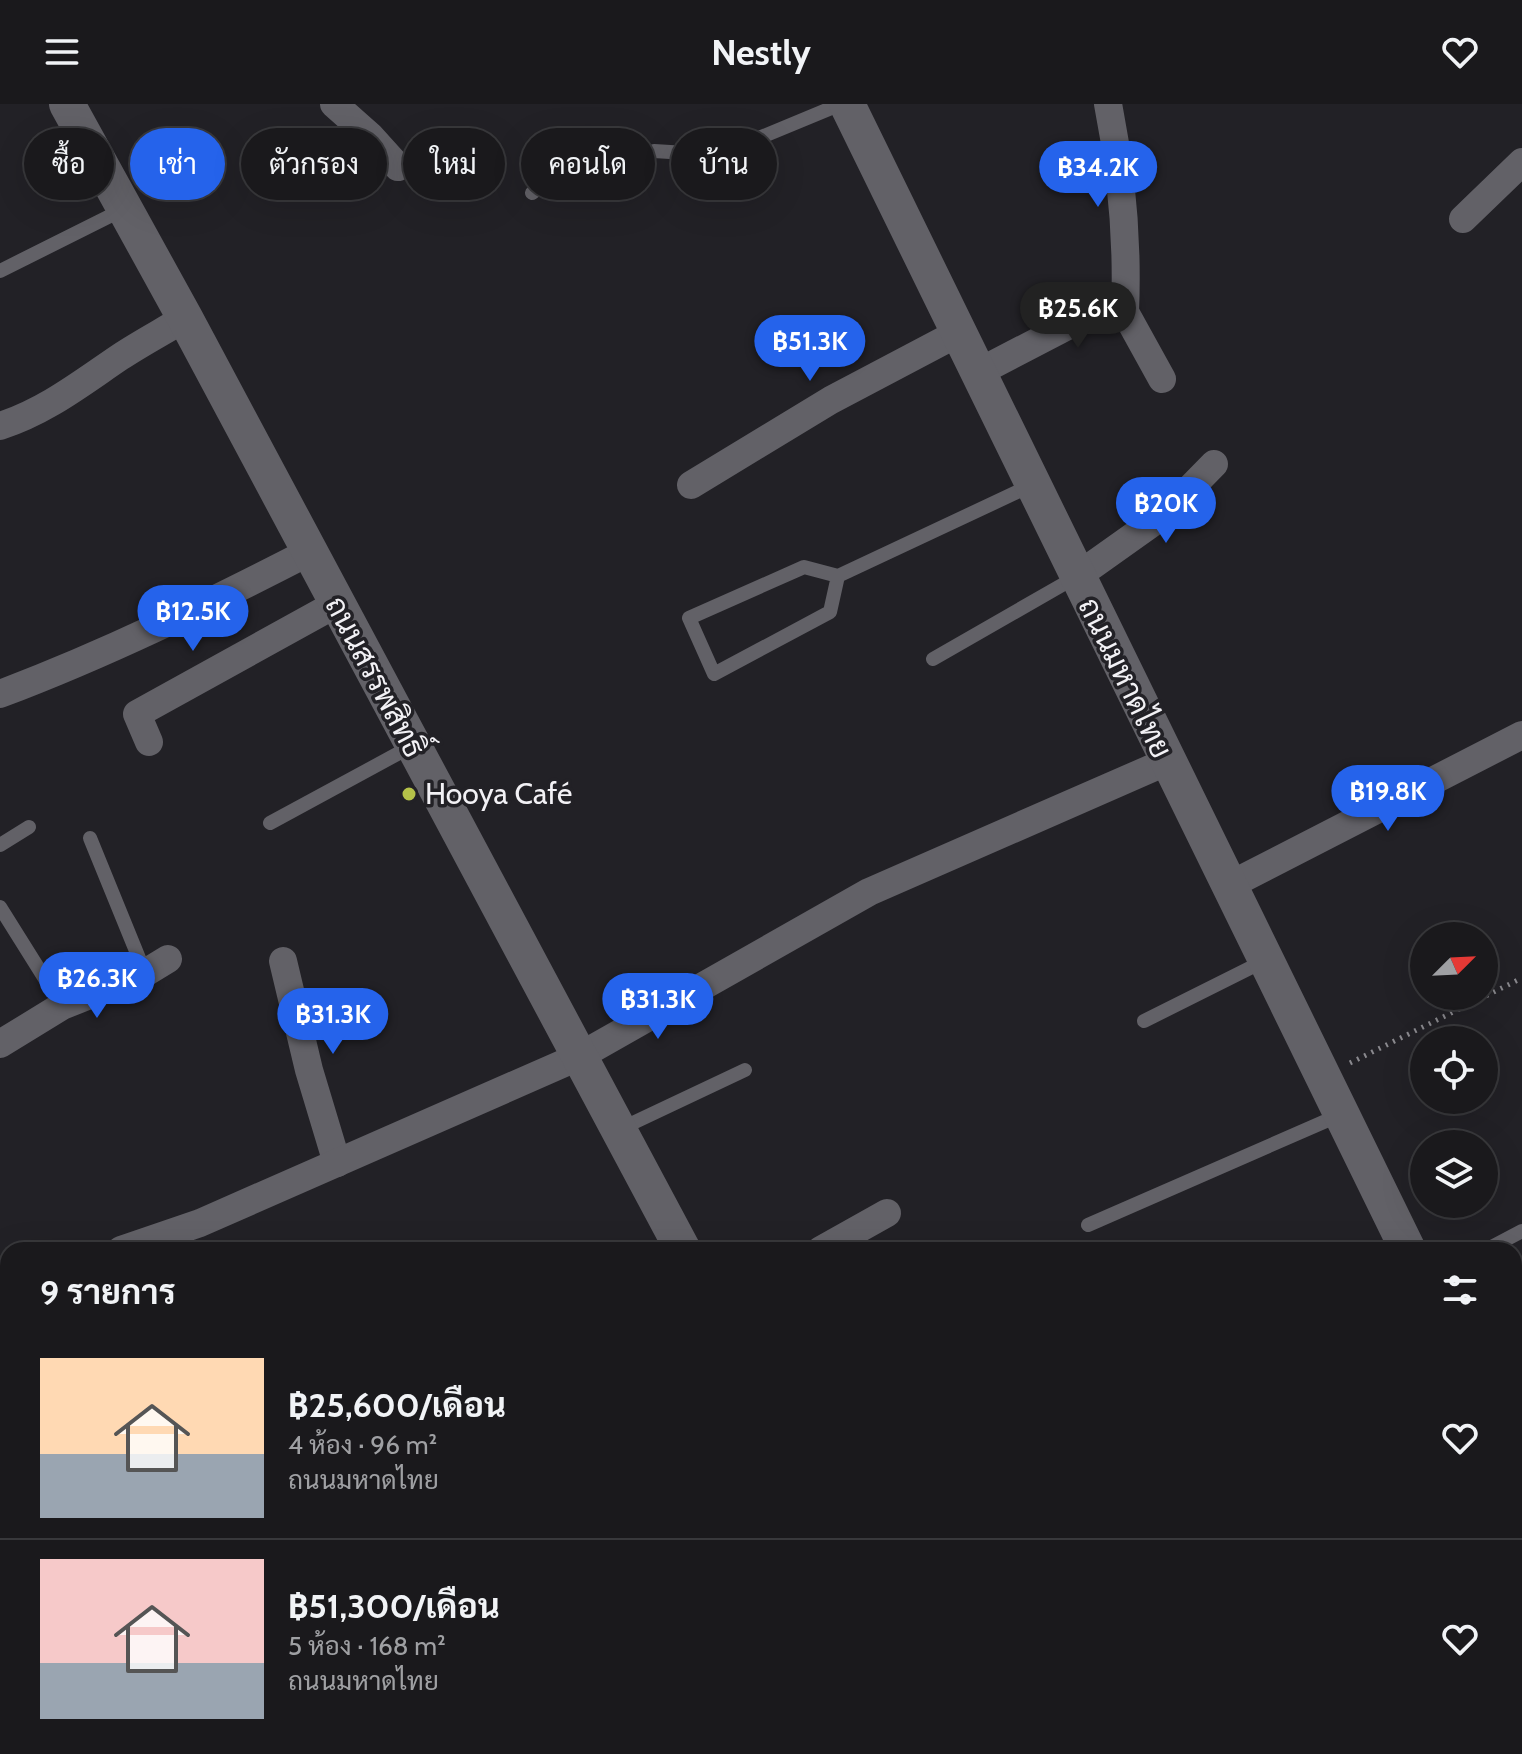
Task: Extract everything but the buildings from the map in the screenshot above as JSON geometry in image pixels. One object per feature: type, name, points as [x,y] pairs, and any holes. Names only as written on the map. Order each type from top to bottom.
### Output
[{"type":"street","name":"ถนนสรรพสิทธิ์","points":[[67,104],[185,318],[679,1242]]},
{"type":"street","points":[[334,104],[370,136],[398,167]]},
{"type":"street","name":"ถนนมหาดไทย","points":[[847,104],[1166,762],[1324,1075],[1394,1242]]},
{"type":"street","points":[[1108,104],[1122,175],[1127,256],[1125,312],[1162,379]]},
{"type":"street","points":[[1463,219],[1522,162]]},
{"type":"street","points":[[977,373],[1098,310],[1112,307],[1125,312]]},
{"type":"street","points":[[0,426],[24,418],[76,391],[120,357],[185,318]]},
{"type":"street","points":[[691,485],[831,400],[958,333]]},
{"type":"street","points":[[1076,577],[1166,513],[1214,464]]},
{"type":"street","points":[[0,694],[101,653],[309,552]]},
{"type":"street","points":[[149,742],[137,714],[336,604]]},
{"type":"street","points":[[1230,885],[1522,735]]},
{"type":"street","points":[[145,1242],[200,1223],[578,1057],[869,892],[1166,762]]},
{"type":"street","points":[[283,961],[309,1070],[337,1163]]},
{"type":"street","points":[[0,1044],[62,1006],[156,966]]},
{"type":"street","points":[[835,1242],[887,1213]]},
{"type":"lane","points":[[655,151],[718,155],[841,104]]},
{"type":"lane","points":[[0,271],[124,209]]},
{"type":"lane","points":[[838,576],[830,612],[714,674],[689,618],[804,567],[838,576],[1032,485]]},
{"type":"lane","points":[[933,659],[1076,577]]},
{"type":"lane","points":[[270,823],[412,745]]},
{"type":"lane","points":[[0,845],[29,827]]},
{"type":"lane","points":[[90,838],[156,966]]},
{"type":"lane","points":[[0,907],[62,1006]]},
{"type":"lane","points":[[1144,1021],[1268,959]]},
{"type":"lane","points":[[618,1130],[745,1070]]},
{"type":"lane","points":[[1088,1225],[1342,1114]]},
{"type":"lane","points":[[1501,1242],[1522,1231]]},
{"type":"path","points":[[1324,1075],[1522,978]]},
{"type":"place","name":"Hooya Café","points":[[409,794]]}]
